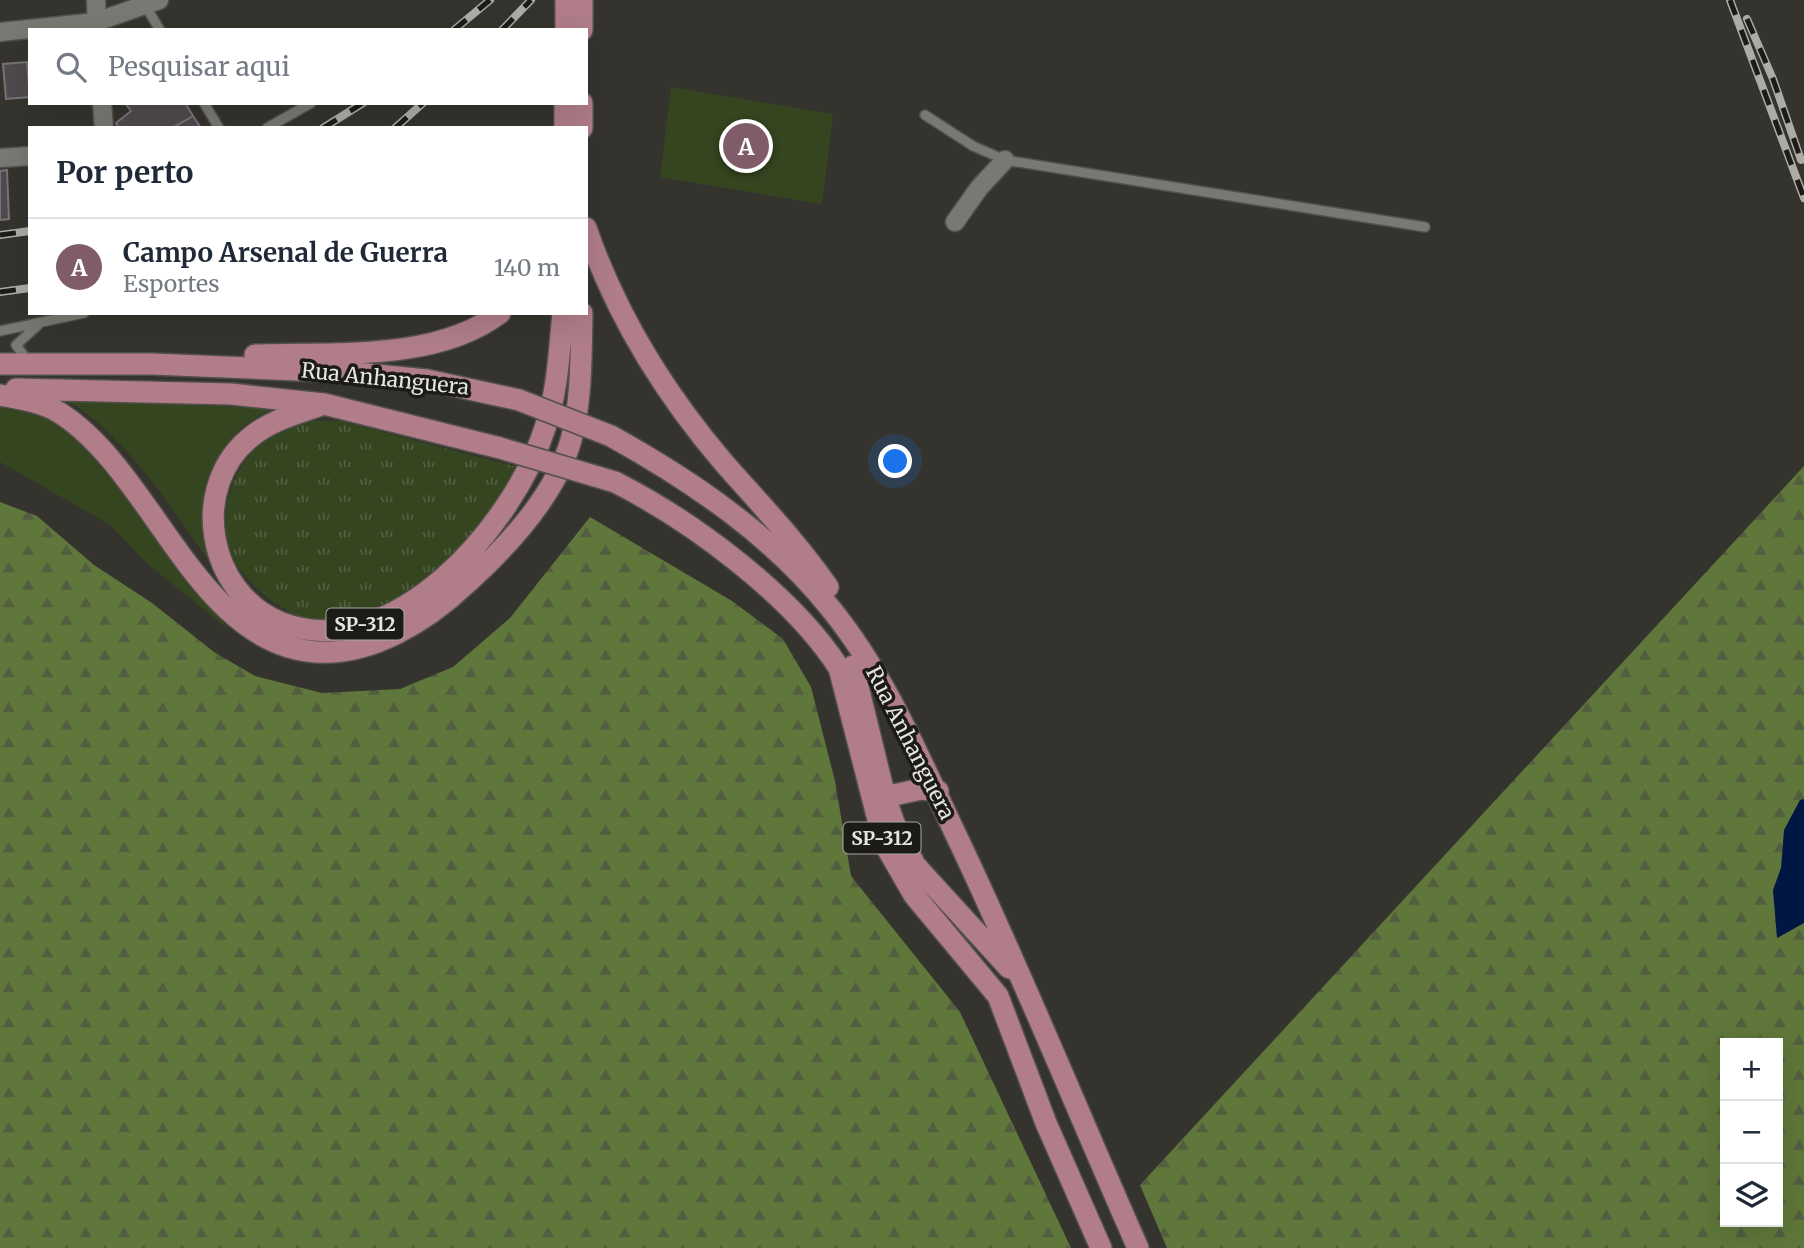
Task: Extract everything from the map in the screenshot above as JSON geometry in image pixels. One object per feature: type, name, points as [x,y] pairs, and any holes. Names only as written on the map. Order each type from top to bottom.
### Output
[{"type":"main road","points":[[566,0],[566,28]]},
{"type":"main road","points":[[582,0],[582,28]]},
{"type":"main road","points":[[565,105],[565,126]]},
{"type":"main road","points":[[582,105],[583,126]]},
{"type":"main road","name":"SP-312","points":[[588,233],[610,290],[651,365],[695,427],[825,582],[881,680]]},
{"type":"main road","points":[[77,362],[425,346],[460,338],[497,315]]},
{"type":"main road","name":"SP-312","points":[[324,404],[269,425],[241,446],[215,492],[213,526],[218,555],[226,573],[247,602],[282,623],[317,631],[362,625],[409,602],[456,568],[493,528],[519,489],[545,430],[556,390],[563,315]]},
{"type":"main road","points":[[0,395],[45,405],[60,412],[92,439],[212,593],[235,618],[258,636],[292,650],[341,652],[388,638],[454,596],[490,563],[541,498],[571,440],[582,315]]},
{"type":"main road","name":"Rua Anhanguera","points":[[0,364],[77,362],[346,372],[427,380],[519,400],[611,436],[667,468],[744,523],[801,574],[881,680],[938,791],[1138,1248]]},
{"type":"main road","name":"Rua Anhanguera","points":[[0,388],[231,394],[324,404],[500,448],[615,482],[678,516],[716,545],[823,643],[839,668],[877,820],[902,880],[998,996],[1045,1123],[1101,1248]]},
{"type":"main road","points":[[857,645],[853,668],[885,797],[896,828],[915,865],[1001,956],[1040,1022]]},
{"type":"main road","points":[[885,797],[920,789],[938,791]]},
{"type":"main road","points":[[877,820],[885,797]]},
{"type":"street","points":[[96,0],[97,26]]},
{"type":"street","points":[[65,28],[97,26],[152,3]]},
{"type":"street","points":[[0,32],[28,30]]},
{"type":"street","points":[[102,105],[104,126]]},
{"type":"street","points":[[0,158],[28,156]]},
{"type":"street","points":[[955,222],[979,188],[1005,160]]},
{"type":"lane","points":[[152,3],[159,28]]},
{"type":"lane","points":[[205,105],[218,126]]},
{"type":"lane","points":[[271,126],[307,105]]},
{"type":"lane","points":[[925,115],[974,146],[1005,160],[1425,227]]},
{"type":"lane","points":[[0,331],[74,315]]},
{"type":"lane","points":[[34,365],[22,357],[16,345],[28,331],[44,321]]},
{"type":"green space","points":[[671,87],[833,114],[822,204],[660,177]]},
{"type":"green space","points":[[68,401],[280,408],[262,414],[246,424],[233,437],[213,470],[207,489],[205,527],[209,547],[222,579],[133,458],[91,417]]},
{"type":"green space","points":[[0,402],[47,414],[68,428],[92,450],[143,511],[229,630],[149,565],[110,525],[0,462]]},
{"type":"green space","points":[[303,421],[341,421],[521,468],[502,501],[486,520],[449,561],[418,586],[384,607],[347,621],[313,621],[279,606],[247,578],[232,556],[226,524],[231,491],[246,461],[256,448],[269,438]]},
{"type":"green space","points":[[1804,466],[1804,1248],[1167,1248],[1140,1185]]},
{"type":"green space","points":[[0,502],[37,516],[94,565],[152,603],[214,652],[255,676],[322,693],[400,689],[453,667],[510,618],[590,517],[732,601],[783,639],[811,687],[835,781],[851,876],[960,1012],[1071,1248],[0,1248]]},
{"type":"water","points":[[1804,799],[1804,923],[1777,938],[1773,890],[1781,868],[1784,830],[1800,800]]},
{"type":"building","points":[[27,62],[28,97],[6,99],[3,64]]},
{"type":"building","points":[[126,105],[186,105],[193,116],[176,126],[118,126],[116,123],[131,111]]},
{"type":"building","points":[[193,116],[200,126],[176,126]]},
{"type":"building","points":[[7,170],[9,219],[0,220],[0,171]]},
{"type":"railway","points":[[456,28],[490,0]]},
{"type":"railway","points":[[504,28],[531,0]]},
{"type":"railway","points":[[1730,0],[1804,198]]},
{"type":"railway","points":[[1747,19],[1773,79],[1801,160]]},
{"type":"railway","points":[[326,126],[360,105]]},
{"type":"railway","points":[[397,126],[421,105]]},
{"type":"railway","points":[[0,235],[28,231]]},
{"type":"railway","points":[[0,292],[28,288]]},
{"type":"place","name":"Campo Arsenal de Guerra","points":[[746,146]]}]
